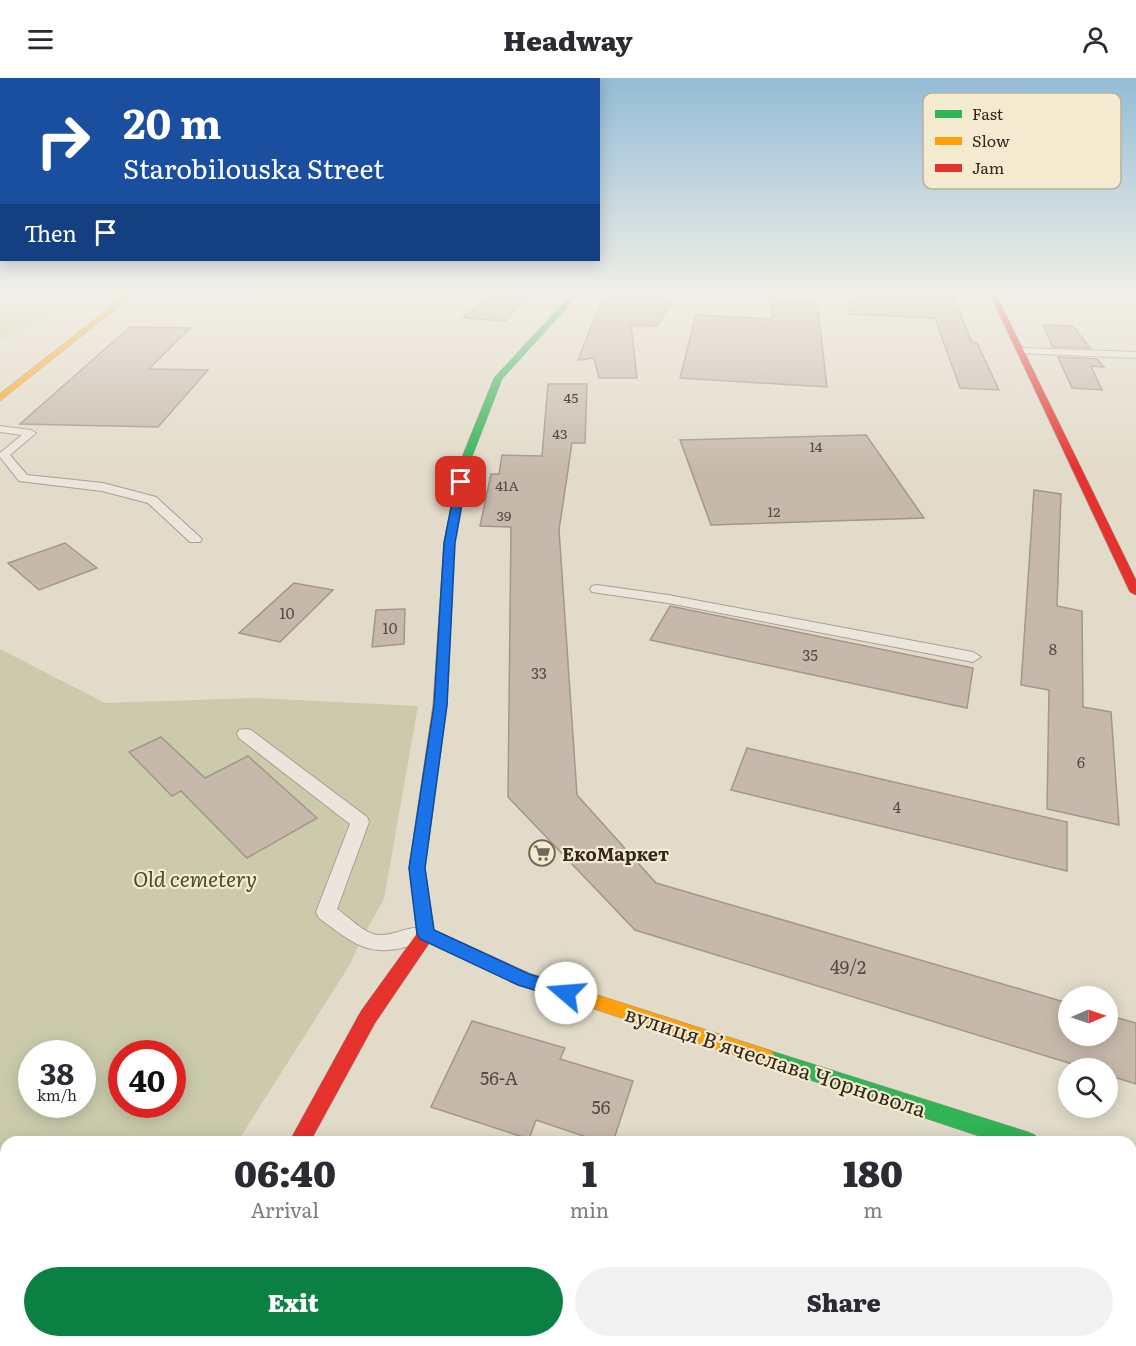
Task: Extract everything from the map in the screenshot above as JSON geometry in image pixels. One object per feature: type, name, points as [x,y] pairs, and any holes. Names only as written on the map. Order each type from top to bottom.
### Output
[{"type":"street","points":[[0,398],[59,351]]},
{"type":"street","points":[[302,1136],[369,1017],[426,934],[417,868],[440,705],[449,543],[465,462],[498,378],[523,351]]},
{"type":"street","points":[[1021,351],[1136,592]]},
{"type":"street","name":"вулиця Вʼячеслава Чорновола","points":[[426,934],[524,979],[1009,1136]]},
{"type":"lane","points":[[1026,351],[1136,355]]},
{"type":"lane","points":[[0,429],[31,433],[4,455],[23,478],[103,487],[152,500],[195,539]]},
{"type":"lane","points":[[597,589],[668,599],[973,657]]},
{"type":"lane","points":[[245,734],[360,822],[326,912],[362,938],[379,943],[426,934]]},
{"type":"green space","name":"Old cemetery","points":[[0,649],[105,703],[257,698],[418,706],[384,899],[349,966],[241,1136],[0,1136]]},
{"type":"building","points":[[103,351],[167,351],[149,369],[208,370],[158,427],[20,424]]},
{"type":"building","points":[[582,351],[634,351],[637,378],[599,378],[594,358],[578,360]]},
{"type":"building","points":[[687,351],[823,351],[827,387],[680,378]]},
{"type":"building","points":[[947,351],[981,351],[999,390],[960,388]]},
{"type":"building","points":[[1058,357],[1097,359],[1104,367],[1091,366],[1102,390],[1072,388]]},
{"type":"building","points":[[548,384],[587,384],[585,443],[572,443],[559,530],[577,795],[656,883],[1058,1000],[1058,1046],[1118,1046],[1118,1018],[1136,1023],[1136,1084],[1118,1078],[1118,1058],[1058,1060],[635,930],[508,797],[511,527],[480,526],[491,474],[499,474],[502,455],[542,456]]},
{"type":"building","points":[[866,435],[924,518],[711,525],[680,440]]},
{"type":"building","points":[[1034,490],[1061,494],[1057,606],[1082,611],[1083,707],[1111,712],[1119,825],[1047,809],[1049,690],[1021,685]]},
{"type":"building","points":[[65,543],[97,568],[39,590],[8,563]]},
{"type":"building","points":[[294,583],[333,590],[280,642],[239,633]]},
{"type":"building","points":[[670,606],[973,668],[967,708],[650,640]]},
{"type":"building","points":[[405,609],[404,644],[372,647],[376,610]]},
{"type":"building","points":[[161,737],[205,778],[248,756],[317,818],[247,858],[181,791],[172,796],[129,752]]},
{"type":"building","points":[[747,748],[1067,822],[1067,871],[731,790]]},
{"type":"building","points":[[472,1021],[565,1048],[560,1059],[633,1081],[615,1136],[583,1136],[536,1120],[530,1136],[520,1136],[431,1107]]},
{"type":"traffic: fast","points":[[446,602],[449,542],[465,462],[498,378],[523,351]]},
{"type":"traffic: fast","points":[[765,1057],[1009,1136]]},
{"type":"traffic: slow","points":[[0,398],[59,351]]},
{"type":"traffic: slow","points":[[424,937],[426,934],[417,868],[440,705],[446,602]]},
{"type":"traffic: slow","points":[[426,934],[524,979],[765,1057]]},
{"type":"traffic: jam","points":[[1020,351],[1136,592]]},
{"type":"traffic: jam","points":[[302,1136],[368,1017],[424,937]]},
{"type":"place","name":"ЕкоМаркет","points":[[542,853]]},
{"type":"route","points":[[461,482],[449,543],[440,705],[417,868],[426,934],[524,979],[566,993]]}]
